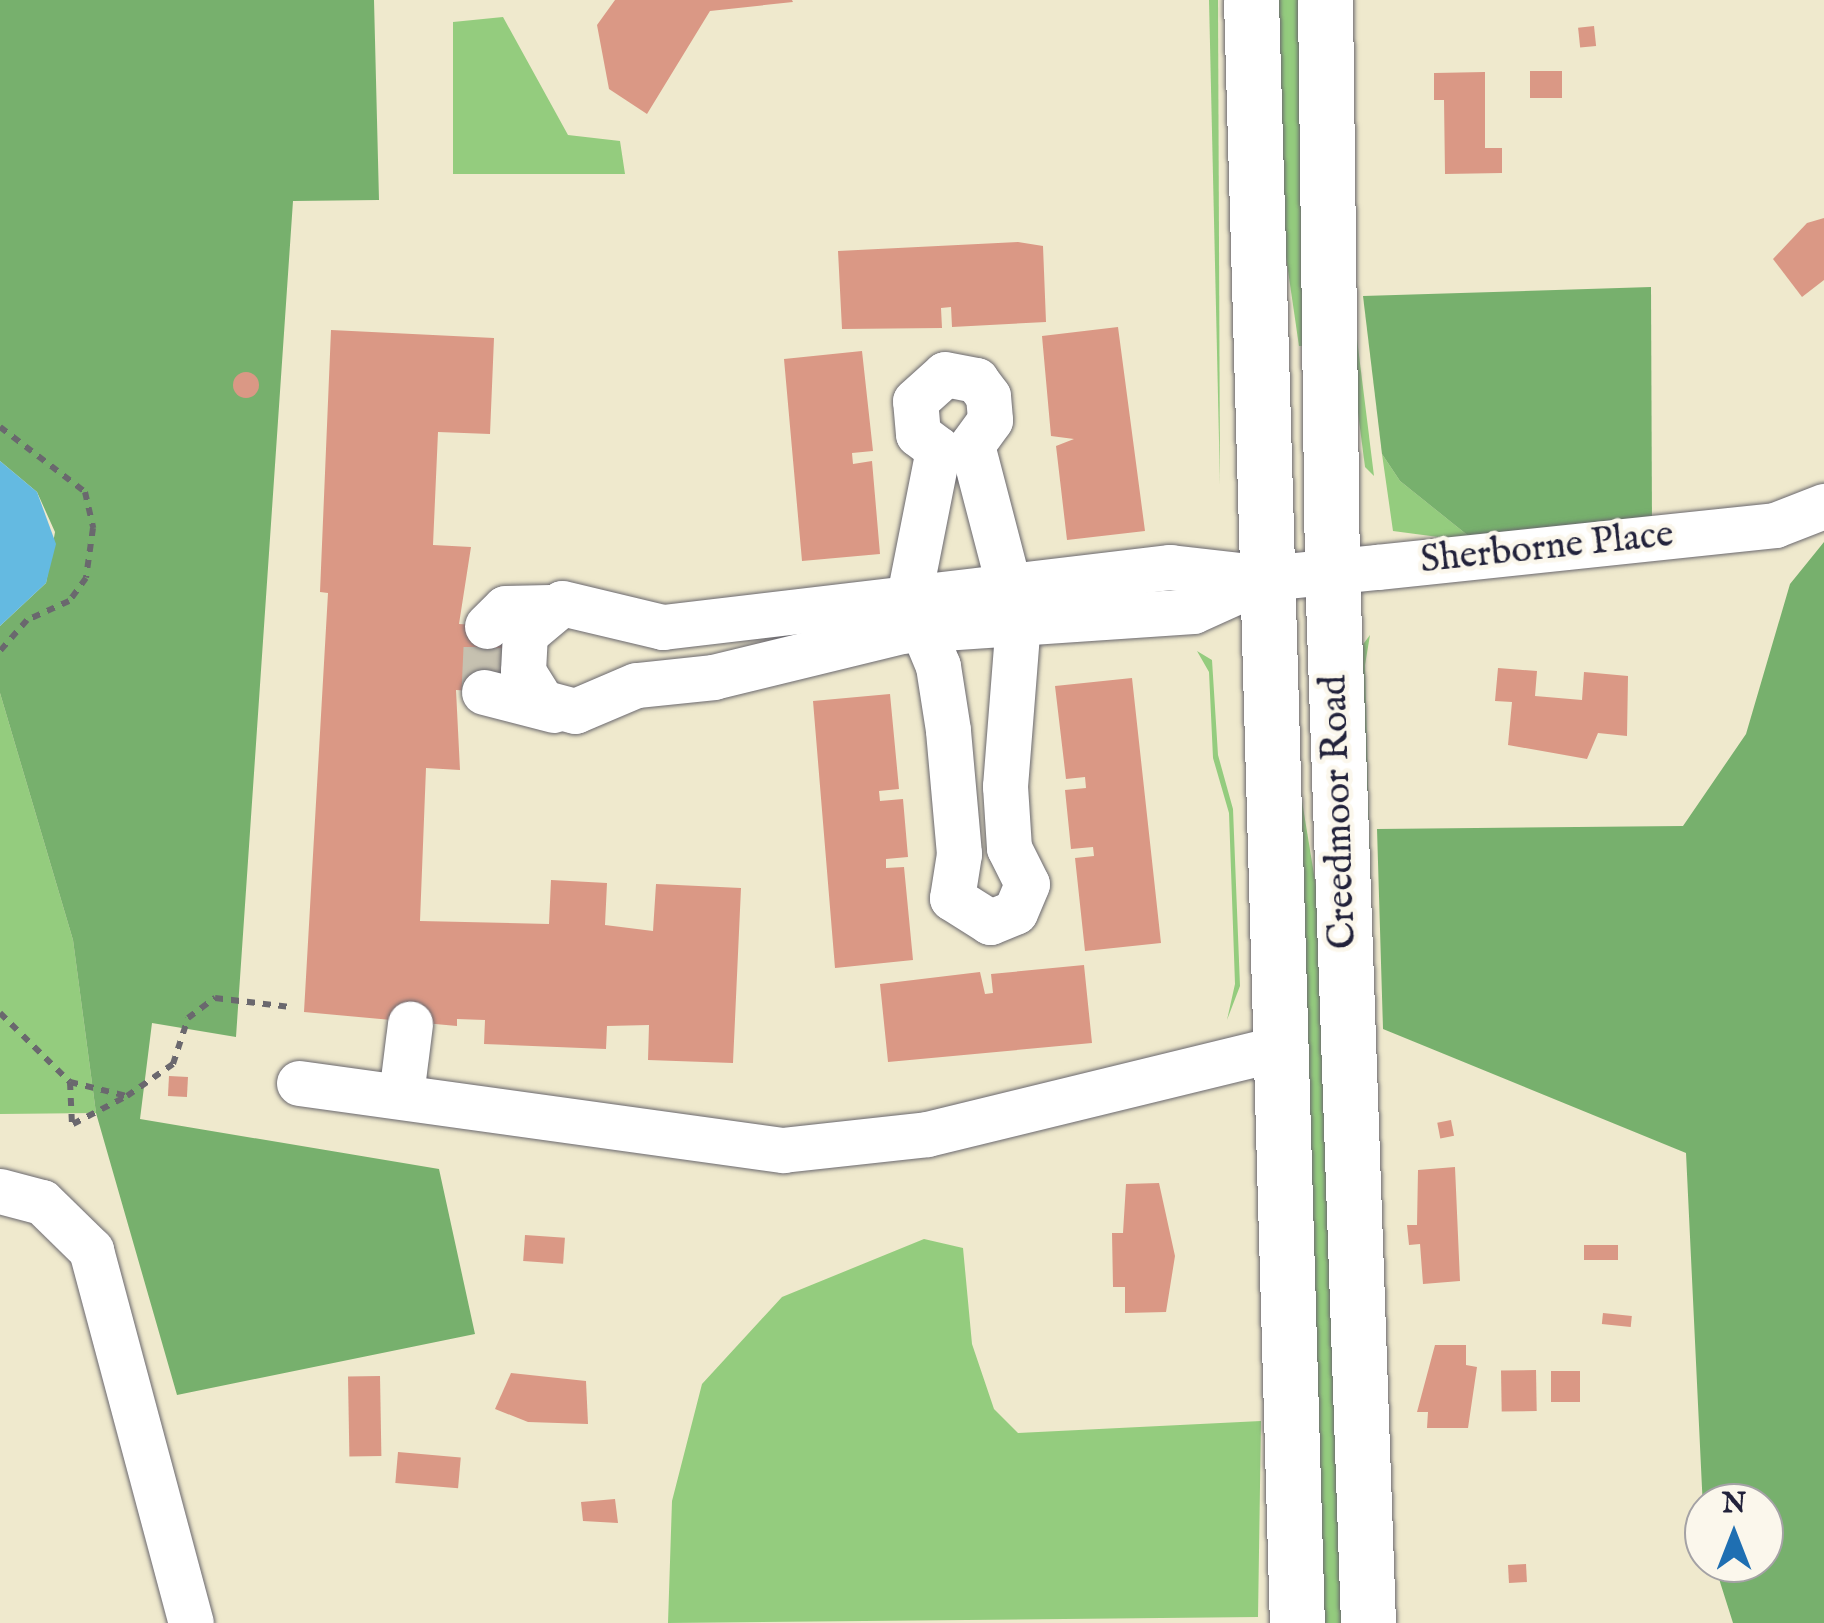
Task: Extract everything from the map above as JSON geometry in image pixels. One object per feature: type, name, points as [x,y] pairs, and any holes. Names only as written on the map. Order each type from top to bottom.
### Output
[{"type":"main road","name":"Creedmoor Road","points":[[1251,0],[1296,1623]]},
{"type":"main road","name":"Creedmoor Road","points":[[1325,0],[1332,572],[1368,1623]]},
{"type":"street","points":[[955,447],[1014,602],[1004,732],[1009,848],[1025,870],[1023,899],[990,922],[952,898],[959,854],[948,730],[917,613],[955,447]]},
{"type":"street","name":"Sherborne Place","points":[[917,613],[1014,602],[1199,566],[1266,578],[1332,572],[1775,525],[1824,506]]},
{"type":"street","points":[[550,607],[522,654],[528,688],[554,710]]},
{"type":"street","points":[[487,626],[505,608],[602,607],[663,627],[917,613]]},
{"type":"street","points":[[484,692],[554,710],[917,613]]},
{"type":"street","points":[[959,854],[986,842],[1009,848]]},
{"type":"street","points":[[401,1095],[410,1024]]},
{"type":"street","points":[[299,1083],[783,1150],[927,1134],[1280,1048]]},
{"type":"street","points":[[0,1191],[42,1202],[91,1250],[191,1623]]},
{"type":"path","points":[[0,428],[85,492],[93,528],[86,578],[69,601],[27,620],[0,651]]},
{"type":"path","points":[[70,1082],[72,1125],[127,1096],[173,1064],[188,1018],[215,998],[290,1006]]},
{"type":"path","points":[[0,1013],[70,1082],[127,1096]]},
{"type":"green space","points":[[0,0],[374,0],[379,200],[293,201],[236,1037],[152,1023],[140,1119],[439,1169],[475,1334],[177,1395],[96,1113],[73,940],[0,693],[0,626],[46,583],[55,532],[37,492],[0,461]]},
{"type":"green space","points":[[1209,0],[1218,0],[1220,484]]},
{"type":"green space","points":[[1275,0],[1305,0],[1310,346],[1299,346],[1278,202]]},
{"type":"green space","points":[[503,17],[568,135],[620,141],[625,174],[453,174],[453,22]]},
{"type":"green space","points":[[1651,287],[1652,526],[1476,542],[1400,481],[1382,454],[1363,296]]},
{"type":"green space","points":[[1355,323],[1374,476],[1365,467],[1348,335]]},
{"type":"green space","points":[[1382,454],[1400,481],[1476,542],[1393,531]]},
{"type":"green space","points":[[1824,542],[1824,1623],[1733,1623],[1720,1583],[1784,1583],[1784,1483],[1702,1483],[1686,1153],[1383,1029],[1377,829],[1683,826],[1746,734],[1790,584]]},
{"type":"green space","points":[[1370,635],[1365,665],[1374,1020],[1361,647]]},
{"type":"green space","points":[[1197,651],[1212,660],[1218,755],[1233,809],[1240,986],[1227,1020],[1235,984],[1229,813],[1213,758],[1209,672]]},
{"type":"green space","points":[[0,693],[73,940],[96,1113],[0,1114]]},
{"type":"green space","points":[[1301,795],[1328,960],[1348,1623],[1315,1623]]},
{"type":"green space","points":[[924,1239],[963,1248],[972,1344],[994,1409],[1018,1433],[1261,1421],[1258,1617],[668,1623],[672,1501],[702,1384],[782,1297]]},
{"type":"water","points":[[0,461],[37,492],[56,544],[46,583],[0,626]]},
{"type":"building","points":[[615,0],[793,2],[710,11],[647,114],[609,89],[597,25]]},
{"type":"building","points":[[1594,26],[1596,46],[1580,48],[1578,28]]},
{"type":"building","points":[[1530,71],[1562,71],[1562,98],[1530,98]]},
{"type":"building","points":[[1485,72],[1485,148],[1502,148],[1502,173],[1445,174],[1444,100],[1434,100],[1434,73]]},
{"type":"building","points":[[1824,218],[1824,280],[1802,297],[1773,259],[1807,223]]},
{"type":"building","points":[[1018,242],[1043,246],[1046,322],[952,327],[951,307],[941,308],[942,328],[842,329],[838,251]]},
{"type":"building","points":[[1118,327],[1145,531],[1067,540],[1056,446],[1074,439],[1051,436],[1042,336]]},
{"type":"building","points":[[331,330],[494,338],[490,434],[438,432],[433,545],[471,547],[459,624],[511,627],[508,693],[456,690],[460,770],[426,768],[420,921],[549,924],[551,880],[607,883],[605,925],[653,931],[656,884],[741,888],[733,1063],[648,1060],[649,1025],[607,1026],[606,1049],[484,1044],[485,1020],[457,1019],[457,1026],[304,1012],[328,593],[320,592]]},
{"type":"building","points":[[862,351],[873,451],[852,453],[853,464],[872,461],[880,554],[802,561],[784,359]]},
{"type":"building","points":[[246,372],[255,376],[259,385],[255,394],[246,398],[237,394],[233,385],[237,376]]},
{"type":"building","points":[[1498,668],[1537,671],[1535,696],[1582,700],[1584,672],[1628,676],[1627,736],[1598,733],[1587,759],[1508,745],[1512,702],[1495,701]]},
{"type":"building","points":[[1132,678],[1161,943],[1085,951],[1075,858],[1094,856],[1093,847],[1071,849],[1065,790],[1086,788],[1085,777],[1066,779],[1055,686]]},
{"type":"building","points":[[890,694],[899,789],[879,791],[880,801],[903,799],[908,857],[886,859],[886,868],[904,867],[913,960],[835,968],[813,701]]},
{"type":"building","points":[[1084,965],[1092,1043],[888,1062],[880,984],[980,972],[985,994],[993,993],[991,974]]},
{"type":"building","points":[[169,1076],[188,1077],[187,1097],[168,1096]]},
{"type":"building","points":[[1451,1120],[1454,1136],[1440,1138],[1437,1123]]},
{"type":"building","points":[[1455,1167],[1460,1281],[1423,1284],[1420,1244],[1409,1245],[1407,1225],[1417,1225],[1418,1170]]},
{"type":"building","points":[[1159,1183],[1175,1256],[1166,1312],[1125,1313],[1125,1287],[1113,1287],[1112,1233],[1123,1233],[1126,1184]]},
{"type":"building","points":[[525,1235],[565,1238],[563,1264],[523,1261]]},
{"type":"building","points":[[1584,1245],[1618,1245],[1618,1260],[1584,1260]]},
{"type":"building","points":[[1603,1313],[1632,1316],[1631,1327],[1602,1324]]},
{"type":"building","points":[[1435,1345],[1466,1345],[1466,1365],[1477,1367],[1468,1428],[1427,1428],[1428,1412],[1417,1412]]},
{"type":"building","points":[[1536,1370],[1537,1411],[1502,1412],[1501,1371]]},
{"type":"building","points":[[1551,1371],[1580,1371],[1580,1402],[1551,1402]]},
{"type":"building","points":[[511,1373],[586,1381],[588,1424],[528,1422],[495,1409]]},
{"type":"building","points":[[380,1376],[381,1456],[349,1457],[348,1377]]},
{"type":"building","points":[[398,1452],[461,1457],[458,1488],[395,1483]]},
{"type":"building","points":[[615,1499],[618,1523],[583,1521],[581,1502]]},
{"type":"building","points":[[1526,1564],[1527,1582],[1509,1583],[1508,1565]]},
{"type":"tunnel","points":[[484,692],[487,626]]}]
